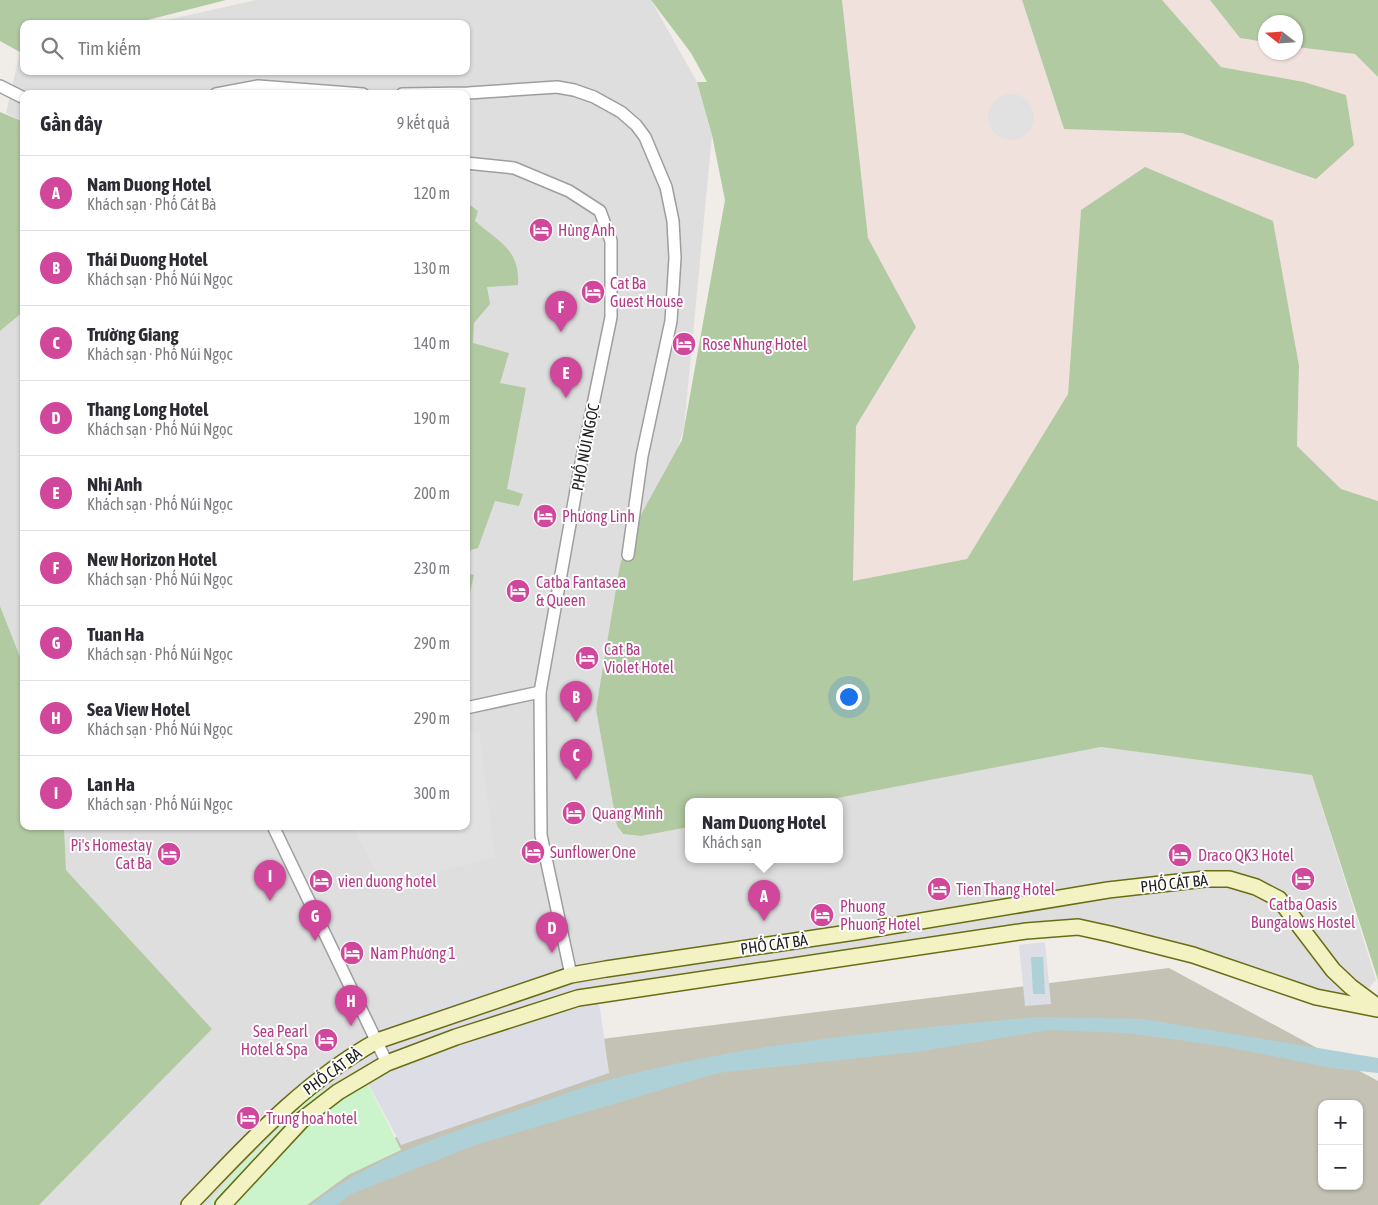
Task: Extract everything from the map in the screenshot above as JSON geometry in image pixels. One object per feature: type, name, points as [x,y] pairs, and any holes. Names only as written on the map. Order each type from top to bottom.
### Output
[{"type":"main road","name":"PHỐ CÁT BÀ","points":[[189,1205],[288,1105],[348,1057],[377,1041],[571,975],[855,932],[1108,890],[1205,879],[1229,879],[1256,887],[1278,899],[1333,970],[1378,1008]]},
{"type":"main road","name":"PHỐ CÁT BÀ","points":[[223,1205],[303,1119],[338,1092],[387,1064],[456,1037],[578,998],[1026,931],[1078,927],[1193,955],[1316,997],[1378,1008]]},
{"type":"main road","points":[[855,932],[858,957]]},
{"type":"main road","points":[[571,975],[578,998]]},
{"type":"street","points":[[0,86],[20,96]]},
{"type":"street","points":[[237,90],[258,86],[310,90]]},
{"type":"street","points":[[470,93],[557,87],[574,90],[594,98],[621,112],[636,125],[645,138],[666,186],[673,221],[675,258],[671,321],[642,456],[628,555]]},
{"type":"street","name":"PHỐ NÚI NGỌC","points":[[470,163],[514,168],[569,191],[600,211],[611,241],[611,317],[582,460],[540,692],[541,834],[571,975]]},
{"type":"street","points":[[470,707],[540,692]]},
{"type":"street","points":[[275,830],[387,1064]]},
{"type":"shaded area","points":[[256,0],[651,0],[697,82],[712,135],[684,428],[676,454],[632,531],[596,708],[617,826],[622,834],[641,836],[685,828],[685,863],[843,863],[843,798],[838,798],[1101,747],[1312,775],[1376,980],[1351,1008],[1082,923],[1061,920],[966,932],[905,948],[694,975],[361,1070],[311,1097],[237,1170],[208,1205],[39,1205],[212,1029],[66,870],[64,830],[470,830],[470,90],[20,90],[20,120],[6,113],[20,52],[20,75],[470,75],[470,20],[167,20]]},
{"type":"shaded area","points":[[842,0],[1022,0],[1064,129],[1182,133],[1316,179],[1304,82],[1221,67],[1162,0],[1210,0],[1240,38],[1258,41],[1258,60],[1303,60],[1303,48],[1355,54],[1378,77],[1378,501],[1341,489],[1297,446],[1299,366],[1081,210],[1068,394],[967,559],[853,581],[856,426],[916,327],[868,238]]},
{"type":"shaded area","points":[[1007,94],[1015,94],[1024,98],[1030,104],[1034,117],[1030,130],[1024,136],[1015,140],[1007,140],[998,136],[992,130],[988,121],[988,113],[992,104],[998,98]]},
{"type":"shaded area","points":[[20,314],[20,657],[0,606],[0,331]]},
{"type":"shaded area","points":[[479,731],[495,857],[384,887],[354,830],[470,830],[470,733]]},
{"type":"shaded area","points":[[1045,942],[1051,1004],[1025,1006],[1019,945]]},
{"type":"shaded area","points":[[584,961],[600,1008],[609,1073],[401,1145],[361,1070],[361,1034],[442,1002],[550,968]]},
{"type":"shaded area","points":[[1169,968],[1378,1081],[1378,1205],[305,1205],[513,1050]]},
{"type":"green space","points":[[0,0],[226,0],[148,20],[20,20],[20,52],[0,41]]},
{"type":"green space","points":[[651,0],[842,0],[868,238],[916,327],[856,426],[853,581],[967,559],[1068,394],[1081,210],[1145,167],[1273,221],[1299,366],[1297,446],[1341,489],[1378,501],[1378,980],[1312,775],[1101,747],[838,798],[685,798],[685,828],[641,836],[623,834],[617,826],[596,709],[620,565],[632,531],[682,440],[725,200],[712,135],[697,82],[707,82],[691,53]]},
{"type":"green space","points":[[1022,0],[1162,0],[1221,67],[1304,82],[1346,95],[1354,145],[1316,179],[1182,133],[1064,129]]},
{"type":"green space","points":[[1210,0],[1378,0],[1378,77],[1355,54],[1303,48],[1303,15],[1258,15],[1258,41],[1240,38]]},
{"type":"green space","points":[[0,112],[20,120],[20,314],[0,331]]},
{"type":"green space","points":[[470,205],[478,211],[475,221],[500,241],[512,254],[518,273],[518,285],[487,287],[490,304],[474,323],[473,343],[509,353],[500,383],[526,388],[507,489],[523,494],[519,506],[495,501],[478,548],[471,550],[470,554]]},
{"type":"green space","points":[[470,574],[474,575],[470,592]]},
{"type":"green space","points":[[0,606],[20,657],[20,830],[64,830],[66,870],[212,1029],[39,1205],[0,1205]]},
{"type":"green space","points":[[361,1070],[401,1150],[348,1175],[307,1205],[208,1205],[237,1170],[311,1097]]},
{"type":"water","points":[[1031,957],[1043,957],[1045,994],[1033,994]]},
{"type":"water","points":[[1038,1017],[1143,1019],[1378,1058],[1378,1073],[1332,1068],[1222,1046],[1127,1033],[1049,1030],[916,1052],[718,1073],[475,1145],[351,1194],[337,1205],[311,1205],[355,1175],[403,1152],[453,1132],[611,1079],[677,1063],[780,1045],[883,1032]]},
{"type":"place","name":"Hùng Anh","points":[[541,230]]},
{"type":"place","name":"Cat Ba Guest House","points":[[593,292]]},
{"type":"place","name":"New Horizon Hotel","points":[[561,332]]},
{"type":"place","name":"Rose Nhung Hotel","points":[[684,344]]},
{"type":"place","name":"Nhị Anh","points":[[566,398]]},
{"type":"place","name":"Phương Linh","points":[[545,516]]},
{"type":"place","name":"Catba Fantasea & Queen","points":[[518,591]]},
{"type":"place","name":"Cat Ba Violet Hotel","points":[[587,658]]},
{"type":"place","name":"Thái Duong Hotel","points":[[576,722]]},
{"type":"place","name":"Trường Giang","points":[[576,780]]},
{"type":"place","name":"Quang Minh","points":[[574,813]]},
{"type":"place","name":"Sunflower One","points":[[533,852]]},
{"type":"place","name":"Pi's Homestay Cat Ba","points":[[169,854]]},
{"type":"place","name":"Draco QK3 Hotel","points":[[1180,855]]},
{"type":"place","name":"Catba Oasis Bungalows Hostel","points":[[1303,879]]},
{"type":"place","name":"vien duong hotel","points":[[321,881]]},
{"type":"place","name":"Tien Thang Hotel","points":[[939,889]]},
{"type":"place","name":"Lan Ha","points":[[270,901]]},
{"type":"place","name":"Phuong Phuong Hotel","points":[[822,915]]},
{"type":"place","name":"Nam Duong Hotel","points":[[764,921]]},
{"type":"place","name":"Tuan Ha","points":[[315,941]]},
{"type":"place","name":"Nam Phương 1","points":[[352,953]]},
{"type":"place","name":"Thang Long Hotel","points":[[552,953]]},
{"type":"place","name":"Sea View Hotel","points":[[351,1026]]},
{"type":"place","name":"Sea Pearl Hotel & Spa","points":[[326,1040]]},
{"type":"place","name":"Trung hoa hotel","points":[[248,1118]]}]
